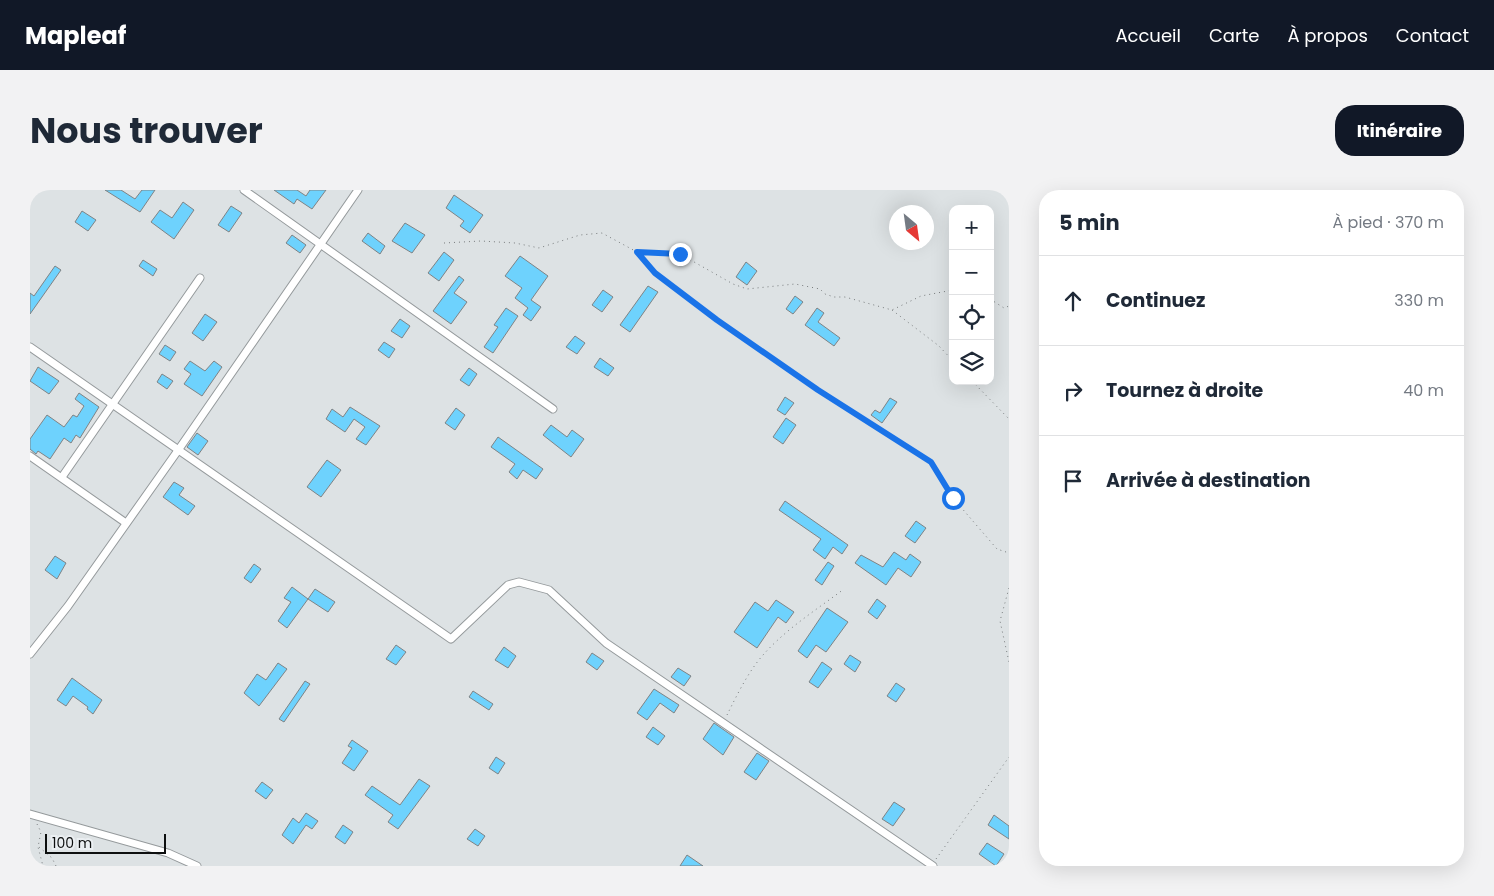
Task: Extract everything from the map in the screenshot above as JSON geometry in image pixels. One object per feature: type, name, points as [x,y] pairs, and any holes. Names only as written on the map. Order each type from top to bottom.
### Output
[{"type":"street","points":[[244,190],[553,409]]},
{"type":"street","points":[[30,654],[68,606],[179,449],[358,190]]},
{"type":"street","points":[[62,477],[200,278]]},
{"type":"street","points":[[30,347],[451,639],[508,585],[519,582],[549,590],[606,643],[932,866]]},
{"type":"street","points":[[30,456],[126,522]]},
{"type":"street","points":[[31,814],[168,853],[198,866]]},
{"type":"path","points":[[444,243],[515,243],[539,248],[580,235],[602,233],[637,252],[655,273],[717,320],[818,390],[931,462],[959,505],[997,549],[1009,553]]},
{"type":"path","points":[[637,252],[680,254],[733,284],[747,289],[795,284],[820,289],[825,294],[834,297],[845,297],[892,310],[949,357]]},
{"type":"path","points":[[892,310],[922,296],[949,291]]},
{"type":"path","points":[[994,302],[1004,308],[1009,306]]},
{"type":"path","points":[[976,385],[1009,420]]},
{"type":"path","points":[[1009,588],[1000,621],[1009,662]]},
{"type":"path","points":[[723,722],[737,694],[763,656],[800,621],[844,589]]},
{"type":"path","points":[[932,866],[1009,757]]},
{"type":"path","points":[[31,814],[41,832],[38,847],[43,866]]},
{"type":"path","points":[[38,847],[52,858],[56,866]]},
{"type":"building","points":[[105,190],[121,190],[135,199],[142,190],[155,190],[140,212]]},
{"type":"building","points":[[274,190],[297,190],[306,196],[310,190],[326,190],[312,209],[297,199],[294,204]]},
{"type":"building","points":[[454,195],[483,215],[470,233],[460,226],[464,221],[446,208]]},
{"type":"building","points":[[183,202],[194,210],[174,239],[151,222],[160,210],[172,218]]},
{"type":"building","points":[[231,206],[242,213],[229,232],[218,225]]},
{"type":"building","points":[[82,211],[96,220],[88,231],[75,222]]},
{"type":"building","points":[[405,223],[425,235],[412,253],[392,241]]},
{"type":"building","points":[[368,233],[385,246],[380,254],[362,241]]},
{"type":"building","points":[[292,235],[306,245],[300,253],[286,243]]},
{"type":"building","points":[[444,252],[454,260],[439,281],[428,273]]},
{"type":"building","points":[[520,256],[548,276],[531,300],[541,307],[531,321],[523,315],[528,308],[515,298],[522,288],[505,276]]},
{"type":"building","points":[[143,260],[157,269],[153,276],[139,266]]},
{"type":"building","points":[[746,262],[757,271],[747,285],[736,277]]},
{"type":"building","points":[[55,266],[61,270],[30,314],[30,293],[34,296]]},
{"type":"building","points":[[459,276],[464,280],[454,293],[467,302],[451,324],[433,311]]},
{"type":"building","points":[[648,286],[658,292],[630,332],[620,325]]},
{"type":"building","points":[[603,290],[613,297],[602,312],[592,305]]},
{"type":"building","points":[[795,296],[803,302],[793,314],[786,309]]},
{"type":"building","points":[[506,308],[518,316],[493,353],[484,347],[498,327],[494,325]]},
{"type":"building","points":[[817,308],[824,313],[818,322],[840,338],[834,346],[805,325]]},
{"type":"building","points":[[205,314],[217,322],[203,341],[192,333]]},
{"type":"building","points":[[400,319],[410,326],[402,338],[391,331]]},
{"type":"building","points":[[575,336],[585,343],[577,354],[566,347]]},
{"type":"building","points":[[384,342],[395,349],[389,358],[378,350]]},
{"type":"building","points":[[165,345],[176,352],[170,361],[159,354]]},
{"type":"building","points":[[600,358],[614,368],[608,376],[594,367]]},
{"type":"building","points":[[190,361],[205,371],[214,361],[222,367],[202,396],[184,384],[191,374],[184,369]]},
{"type":"building","points":[[38,367],[59,381],[49,394],[30,381]]},
{"type":"building","points":[[469,368],[477,374],[469,386],[460,380]]},
{"type":"building","points":[[162,374],[173,381],[167,389],[157,382]]},
{"type":"building","points":[[79,393],[99,407],[80,438],[76,435],[71,443],[64,438],[50,459],[38,451],[36,454],[30,449],[30,439],[47,415],[64,427],[73,415],[77,417],[84,406],[75,399]]},
{"type":"building","points":[[785,397],[794,403],[785,415],[777,410]]},
{"type":"building","points":[[890,398],[897,402],[882,423],[871,415],[875,410],[880,413]]},
{"type":"building","points":[[350,407],[380,426],[366,445],[356,439],[365,427],[354,419],[345,432],[326,419],[332,409],[343,417]]},
{"type":"building","points":[[456,408],[465,415],[455,430],[445,423]]},
{"type":"building","points":[[786,418],[796,425],[783,444],[773,437]]},
{"type":"building","points":[[551,425],[567,437],[572,430],[584,439],[571,457],[543,435]]},
{"type":"building","points":[[197,433],[208,441],[198,455],[187,447]]},
{"type":"building","points":[[498,437],[543,469],[536,479],[523,470],[517,479],[509,472],[515,464],[491,447]]},
{"type":"building","points":[[327,460],[341,470],[321,497],[307,487]]},
{"type":"building","points":[[174,482],[184,488],[179,495],[195,506],[188,515],[163,497]]},
{"type":"building","points":[[785,501],[848,545],[842,554],[833,547],[825,559],[813,550],[821,539],[779,510]]},
{"type":"building","points":[[916,521],[926,528],[915,543],[905,536]]},
{"type":"building","points":[[894,552],[906,560],[910,554],[921,562],[911,577],[898,568],[886,585],[855,563],[861,555],[883,567]]},
{"type":"building","points":[[55,556],[66,563],[57,579],[45,570]]},
{"type":"building","points":[[828,562],[834,566],[822,585],[815,580]]},
{"type":"building","points":[[254,564],[261,569],[251,583],[244,578]]},
{"type":"building","points":[[292,587],[308,599],[287,628],[278,621],[291,602],[284,598]]},
{"type":"building","points":[[315,589],[335,602],[328,612],[308,599]]},
{"type":"building","points":[[877,599],[886,606],[877,619],[868,612]]},
{"type":"building","points":[[776,600],[794,612],[786,623],[778,617],[757,648],[734,632],[755,602],[768,611]]},
{"type":"building","points":[[827,608],[848,622],[826,652],[816,645],[807,658],[798,651]]},
{"type":"building","points":[[396,645],[406,652],[396,665],[386,659]]},
{"type":"building","points":[[504,647],[516,656],[508,668],[495,660]]},
{"type":"building","points":[[592,653],[604,661],[597,670],[586,662]]},
{"type":"building","points":[[850,655],[861,662],[855,672],[844,664]]},
{"type":"building","points":[[822,662],[832,669],[818,688],[809,682]]},
{"type":"building","points":[[278,663],[287,669],[259,706],[244,693],[257,674],[266,680]]},
{"type":"building","points":[[678,668],[691,676],[684,686],[671,677]]},
{"type":"building","points":[[72,678],[102,700],[93,714],[87,709],[88,707],[73,696],[66,706],[57,700]]},
{"type":"building","points":[[305,681],[310,684],[284,722],[279,719]]},
{"type":"building","points":[[896,683],[905,689],[896,702],[887,696]]},
{"type":"building","points":[[654,689],[679,705],[674,713],[660,703],[647,720],[637,713]]},
{"type":"building","points":[[473,691],[493,704],[489,710],[469,697]]},
{"type":"building","points":[[714,723],[734,737],[723,755],[703,739]]},
{"type":"building","points":[[653,727],[665,736],[658,745],[646,737]]},
{"type":"building","points":[[352,740],[368,751],[354,771],[342,763],[352,748],[348,746]]},
{"type":"building","points":[[757,753],[769,761],[756,780],[744,772]]},
{"type":"building","points":[[496,757],[505,763],[498,774],[489,768]]},
{"type":"building","points":[[419,779],[430,786],[398,829],[388,822],[393,815],[365,795],[372,786],[400,805]]},
{"type":"building","points":[[262,782],[273,790],[266,799],[255,791]]},
{"type":"building","points":[[894,802],[905,809],[893,826],[882,819]]},
{"type":"building","points":[[306,813],[318,821],[312,829],[306,825],[293,844],[282,835],[293,818],[299,823]]},
{"type":"building","points":[[994,815],[1009,826],[1009,839],[988,825]]},
{"type":"building","points":[[343,825],[353,832],[345,844],[335,837]]},
{"type":"building","points":[[475,829],[485,836],[478,846],[467,839]]},
{"type":"building","points":[[987,843],[1004,854],[996,866],[979,854]]},
{"type":"building","points":[[687,855],[703,866],[680,866]]},
{"type":"route","points":[[680,254],[650,251],[637,252],[655,273],[717,320],[818,390],[931,462],[953,498]]}]
